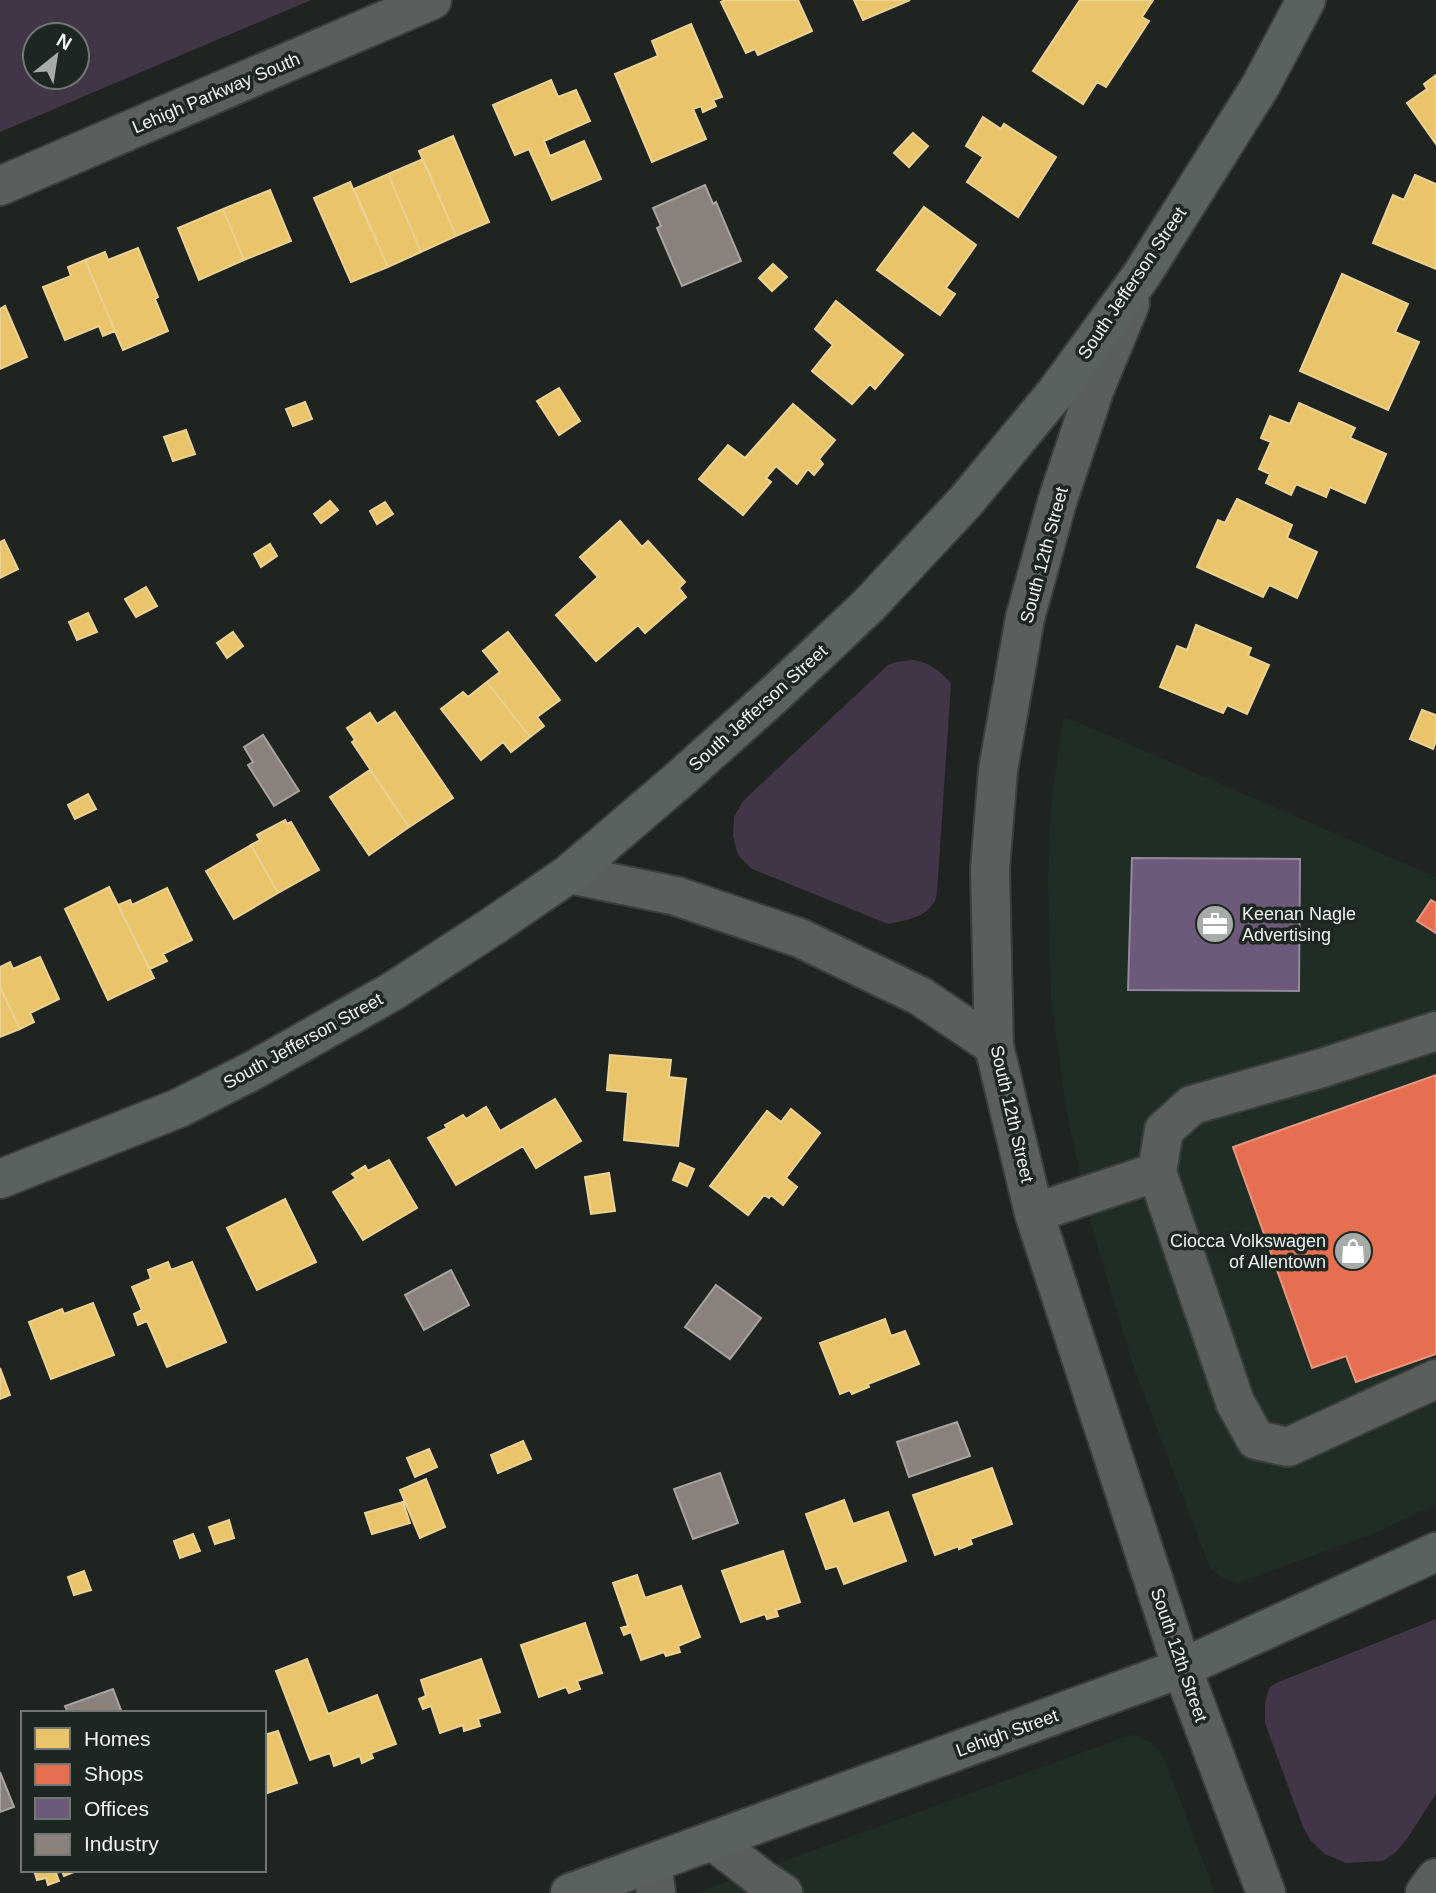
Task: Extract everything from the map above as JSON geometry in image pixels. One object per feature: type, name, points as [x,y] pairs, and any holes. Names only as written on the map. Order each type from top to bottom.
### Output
[{"type":"main road","name":"South Jefferson Street","points":[[0,1179],[179,1108],[252,1071],[393,991],[569,874],[757,710],[869,605],[966,501],[1049,401],[1141,276],[1261,85],[1306,0]]},
{"type":"main road","name":"Lehigh Street","points":[[570,1893],[654,1878],[713,1841],[1182,1668],[1436,1552]]},
{"type":"street","name":"Lehigh Parkway South","points":[[0,186],[432,0]]},
{"type":"street","name":"South 12th Street","points":[[1141,276],[1091,400],[1057,502],[1025,618],[998,770],[991,857],[994,1046],[1034,1213],[1182,1668],[1266,1893]]},
{"type":"street","points":[[569,874],[676,896],[800,938],[920,996],[994,1046]]},
{"type":"street","points":[[1436,1031],[1322,1068],[1192,1105],[1164,1130],[1157,1172],[1236,1402],[1256,1440],[1288,1447],[1436,1379]]},
{"type":"street","points":[[1034,1213],[1157,1172]]},
{"type":"street","points":[[713,1841],[783,1893]]},
{"type":"street","points":[[1425,1893],[1436,1878]]},
{"type":"shaded area","points":[[0,0],[311,0],[0,132]]},
{"type":"shaded area","points":[[913,660],[934,668],[951,683],[937,892],[934,903],[924,913],[888,924],[752,869],[738,855],[733,836],[734,817],[743,801],[888,665]]},
{"type":"shaded area","points":[[1063,718],[1436,877],[1436,1504],[1378,1532],[1238,1583],[1222,1578],[1210,1568],[1133,1365],[1089,1217],[1066,1108],[1051,999],[1048,880],[1051,804]]},
{"type":"shaded area","points":[[1436,1619],[1436,1794],[1396,1852],[1383,1861],[1346,1863],[1325,1854],[1311,1841],[1303,1827],[1265,1723],[1265,1703],[1269,1688]]},
{"type":"shaded area","points":[[1133,1734],[1151,1742],[1163,1755],[1215,1893],[696,1893]]},
{"type":"building: Homes","points":[[798,0],[812,31],[758,55],[755,49],[746,53],[721,2]]},
{"type":"building: Homes","points":[[854,0],[910,0],[863,20]]},
{"type":"building: Homes","points":[[1080,0],[1153,0],[1142,17],[1149,21],[1106,87],[1097,82],[1083,104],[1033,71]]},
{"type":"building: Homes","points":[[691,24],[722,97],[713,100],[716,106],[703,112],[701,106],[693,109],[706,139],[652,162],[615,74],[658,56],[652,41]]},
{"type":"building: Homes","points":[[1436,75],[1436,144],[1407,103],[1427,89],[1424,84]]},
{"type":"building: Homes","points":[[551,80],[558,97],[576,90],[590,121],[544,141],[550,156],[584,141],[601,179],[552,200],[529,149],[515,155],[493,105]]},
{"type":"building: Homes","points":[[983,117],[1001,129],[1004,124],[1056,157],[1018,217],[967,182],[983,157],[966,146]]},
{"type":"building: Homes","points":[[913,133],[928,146],[909,167],[894,153]]},
{"type":"building: Homes","points":[[453,136],[489,222],[456,236],[419,151]]},
{"type":"building: Homes","points":[[423,159],[456,236],[421,252],[388,174]]},
{"type":"building: Homes","points":[[388,174],[421,252],[388,267],[354,189]]},
{"type":"building: Homes","points":[[1415,175],[1436,184],[1436,269],[1373,243],[1393,195],[1404,200]]},
{"type":"building: Homes","points":[[350,182],[388,267],[351,282],[314,198]]},
{"type":"building: Homes","points":[[270,190],[291,241],[244,260],[223,209]]},
{"type":"building: Homes","points":[[924,207],[976,245],[946,288],[955,294],[940,315],[877,270]]},
{"type":"building: Homes","points":[[223,209],[244,260],[199,280],[178,228]]},
{"type":"building: Homes","points":[[138,248],[158,297],[155,299],[168,331],[123,350],[85,260],[105,252],[108,260]]},
{"type":"building: Homes","points":[[85,260],[115,331],[103,336],[99,326],[65,340],[43,287],[71,276],[68,267]]},
{"type":"building: Homes","points":[[773,264],[787,277],[772,291],[759,278]]},
{"type":"building: Homes","points":[[1342,274],[1408,304],[1395,332],[1419,342],[1388,410],[1300,371]]},
{"type":"building: Homes","points":[[836,301],[903,355],[875,389],[870,384],[852,404],[812,371],[833,345],[815,329]]},
{"type":"building: Homes","points":[[5,306],[27,357],[0,369],[0,309]]},
{"type":"building: Homes","points":[[559,388],[580,421],[559,435],[537,401]]},
{"type":"building: Homes","points":[[305,402],[312,419],[293,426],[286,409]]},
{"type":"building: Homes","points":[[1299,403],[1355,428],[1350,438],[1386,454],[1365,503],[1330,487],[1326,497],[1296,484],[1291,495],[1266,483],[1270,474],[1259,469],[1271,442],[1261,438],[1270,416],[1290,424]]},
{"type":"building: Homes","points":[[793,404],[835,440],[819,459],[823,464],[814,475],[808,469],[797,484],[776,466],[766,478],[771,482],[743,515],[699,479],[728,445],[745,458]]},
{"type":"building: Homes","points":[[186,430],[195,454],[173,461],[164,437]]},
{"type":"building: Homes","points":[[1237,499],[1292,525],[1287,538],[1317,552],[1297,598],[1269,585],[1263,597],[1197,567],[1218,520],[1225,523]]},
{"type":"building: Homes","points":[[330,501],[338,510],[321,523],[314,514]]},
{"type":"building: Homes","points":[[385,502],[393,514],[377,524],[370,511]]},
{"type":"building: Homes","points":[[620,521],[642,547],[648,541],[685,582],[679,588],[686,597],[645,633],[638,625],[596,661],[556,615],[598,577],[580,557]]},
{"type":"building: Homes","points":[[4,540],[18,569],[0,578],[0,542]]},
{"type":"building: Homes","points":[[270,544],[277,556],[261,567],[254,554]]},
{"type":"building: Homes","points":[[146,587],[157,606],[136,617],[125,599]]},
{"type":"building: Homes","points":[[88,613],[97,632],[77,640],[69,622]]},
{"type":"building: Homes","points":[[1196,625],[1251,648],[1248,656],[1269,665],[1247,714],[1227,705],[1223,713],[1160,687],[1177,646],[1187,650]]},
{"type":"building: Homes","points":[[233,632],[243,646],[227,658],[217,643]]},
{"type":"building: Homes","points":[[508,632],[560,700],[537,717],[544,726],[530,737],[487,682],[500,672],[483,651]]},
{"type":"building: Homes","points":[[487,682],[530,737],[511,752],[503,742],[481,760],[441,709],[463,692],[468,697]]},
{"type":"building: Homes","points":[[1422,710],[1436,715],[1436,741],[1433,749],[1410,739]]},
{"type":"building: Homes","points":[[395,712],[453,798],[409,827],[352,742],[355,740],[347,728],[370,713],[377,724]]},
{"type":"building: Homes","points":[[370,770],[409,827],[369,855],[330,797]]},
{"type":"building: Homes","points":[[88,794],[96,809],[75,819],[68,805]]},
{"type":"building: Homes","points":[[285,820],[287,824],[291,822],[319,870],[278,893],[251,845],[260,840],[257,835]]},
{"type":"building: Homes","points":[[251,845],[278,893],[234,919],[206,871]]},
{"type":"building: Homes","points":[[109,887],[154,978],[108,1000],[65,909]]},
{"type":"building: Homes","points":[[167,888],[192,940],[163,954],[167,961],[150,969],[118,905],[130,900],[132,905]]},
{"type":"building: Homes","points":[[40,957],[59,999],[30,1013],[34,1022],[20,1029],[0,987],[0,967],[10,962],[13,969]]},
{"type":"building: Homes","points":[[0,987],[20,1029],[0,1037]]},
{"type":"building: Homes","points":[[610,1055],[671,1060],[669,1077],[686,1079],[678,1146],[624,1140],[628,1092],[607,1090]]},
{"type":"building: Homes","points":[[555,1099],[581,1141],[536,1168],[523,1146],[456,1185],[428,1138],[463,1115],[466,1119],[486,1107],[500,1131]]},
{"type":"building: Homes","points":[[791,1109],[820,1133],[786,1178],[797,1187],[783,1205],[771,1195],[769,1198],[764,1195],[748,1215],[710,1186],[767,1111],[781,1122]]},
{"type":"building: Homes","points":[[389,1160],[417,1208],[363,1240],[333,1192],[356,1178],[352,1174],[365,1166],[368,1171]]},
{"type":"building: Homes","points":[[680,1163],[694,1169],[687,1186],[673,1180]]},
{"type":"building: Homes","points":[[609,1173],[615,1211],[591,1214],[585,1177]]},
{"type":"building: Homes","points":[[285,1199],[316,1262],[257,1290],[227,1228]]},
{"type":"building: Homes","points":[[168,1262],[171,1270],[192,1262],[226,1342],[167,1367],[147,1321],[138,1325],[134,1314],[142,1310],[132,1287],[151,1279],[148,1270]]},
{"type":"building: Homes","points":[[93,1303],[114,1355],[51,1379],[29,1322],[62,1309],[64,1314]]},
{"type":"building: Homes","points":[[885,1319],[891,1336],[905,1331],[919,1364],[868,1384],[869,1387],[852,1394],[850,1390],[840,1394],[820,1343]]},
{"type":"building: Homes","points":[[0,1368],[10,1395],[0,1399]]},
{"type":"building: Homes","points":[[523,1441],[531,1459],[498,1473],[491,1455]]},
{"type":"building: Homes","points":[[429,1449],[437,1467],[415,1477],[407,1458]]},
{"type":"building: Homes","points":[[992,1468],[1012,1524],[970,1539],[972,1544],[935,1555],[913,1495]]},
{"type":"building: Homes","points":[[426,1479],[445,1527],[420,1538],[400,1490]]},
{"type":"building: Homes","points":[[844,1500],[853,1524],[888,1512],[906,1561],[844,1584],[837,1566],[826,1569],[806,1514]]},
{"type":"building: Homes","points":[[403,1502],[410,1523],[372,1534],[365,1513]]},
{"type":"building: Homes","points":[[229,1520],[234,1538],[215,1544],[209,1527]]},
{"type":"building: Homes","points":[[193,1534],[200,1551],[180,1558],[174,1541]]},
{"type":"building: Homes","points":[[783,1551],[800,1602],[776,1610],[778,1616],[767,1619],[765,1614],[741,1622],[722,1571]]},
{"type":"building: Homes","points":[[84,1571],[91,1590],[74,1595],[68,1577]]},
{"type":"building: Homes","points":[[637,1575],[645,1598],[681,1586],[700,1637],[678,1646],[680,1652],[666,1656],[664,1652],[641,1660],[631,1632],[624,1635],[621,1628],[628,1626],[613,1583]]},
{"type":"building: Homes","points":[[585,1623],[602,1673],[577,1681],[580,1689],[569,1693],[566,1687],[539,1697],[521,1645]]},
{"type":"building: Homes","points":[[307,1659],[328,1714],[377,1695],[396,1744],[371,1753],[373,1758],[362,1763],[360,1756],[334,1766],[330,1753],[310,1760],[276,1671]]},
{"type":"building: Homes","points":[[481,1659],[500,1712],[478,1719],[480,1726],[464,1731],[463,1725],[440,1733],[431,1706],[423,1709],[419,1699],[426,1696],[421,1680]]},
{"type":"building: Homes","points":[[278,1731],[297,1783],[266,1793],[266,1734]]},
{"type":"building: Homes","points":[[35,1872],[59,1872],[56,1873],[59,1881],[48,1885],[46,1878],[37,1880]]},
{"type":"building: Shops","points":[[1431,900],[1436,903],[1436,933],[1417,921]]},
{"type":"building: Shops","name":"Ciocca Volkswagen of Allentown","points":[[1436,1075],[1436,1354],[1356,1382],[1346,1356],[1312,1368],[1233,1147]]},
{"type":"building: Offices","name":"Keenan Nagle Advertising","points":[[1132,858],[1300,859],[1299,991],[1128,990]]},
{"type":"building: Industry","points":[[705,185],[713,204],[716,202],[741,261],[682,286],[657,228],[661,226],[653,208]]},
{"type":"building: Industry","points":[[263,735],[299,791],[274,806],[248,765],[253,762],[244,747]]},
{"type":"building: Industry","points":[[451,1270],[469,1305],[424,1330],[405,1295]]},
{"type":"building: Industry","points":[[716,1285],[761,1318],[730,1359],[685,1327]]},
{"type":"building: Industry","points":[[957,1422],[970,1456],[909,1477],[897,1442]]},
{"type":"building: Industry","points":[[720,1473],[738,1523],[693,1539],[674,1489]]},
{"type":"building: Industry","points":[[113,1689],[121,1711],[67,1711],[65,1706]]},
{"type":"building: Industry","points":[[0,1772],[14,1807],[0,1812]]},
{"type":"place","name":"Keenan Nagle Advertising","points":[[1215,924]]},
{"type":"place","name":"Ciocca Volkswagen of Allentown","points":[[1353,1251]]}]
